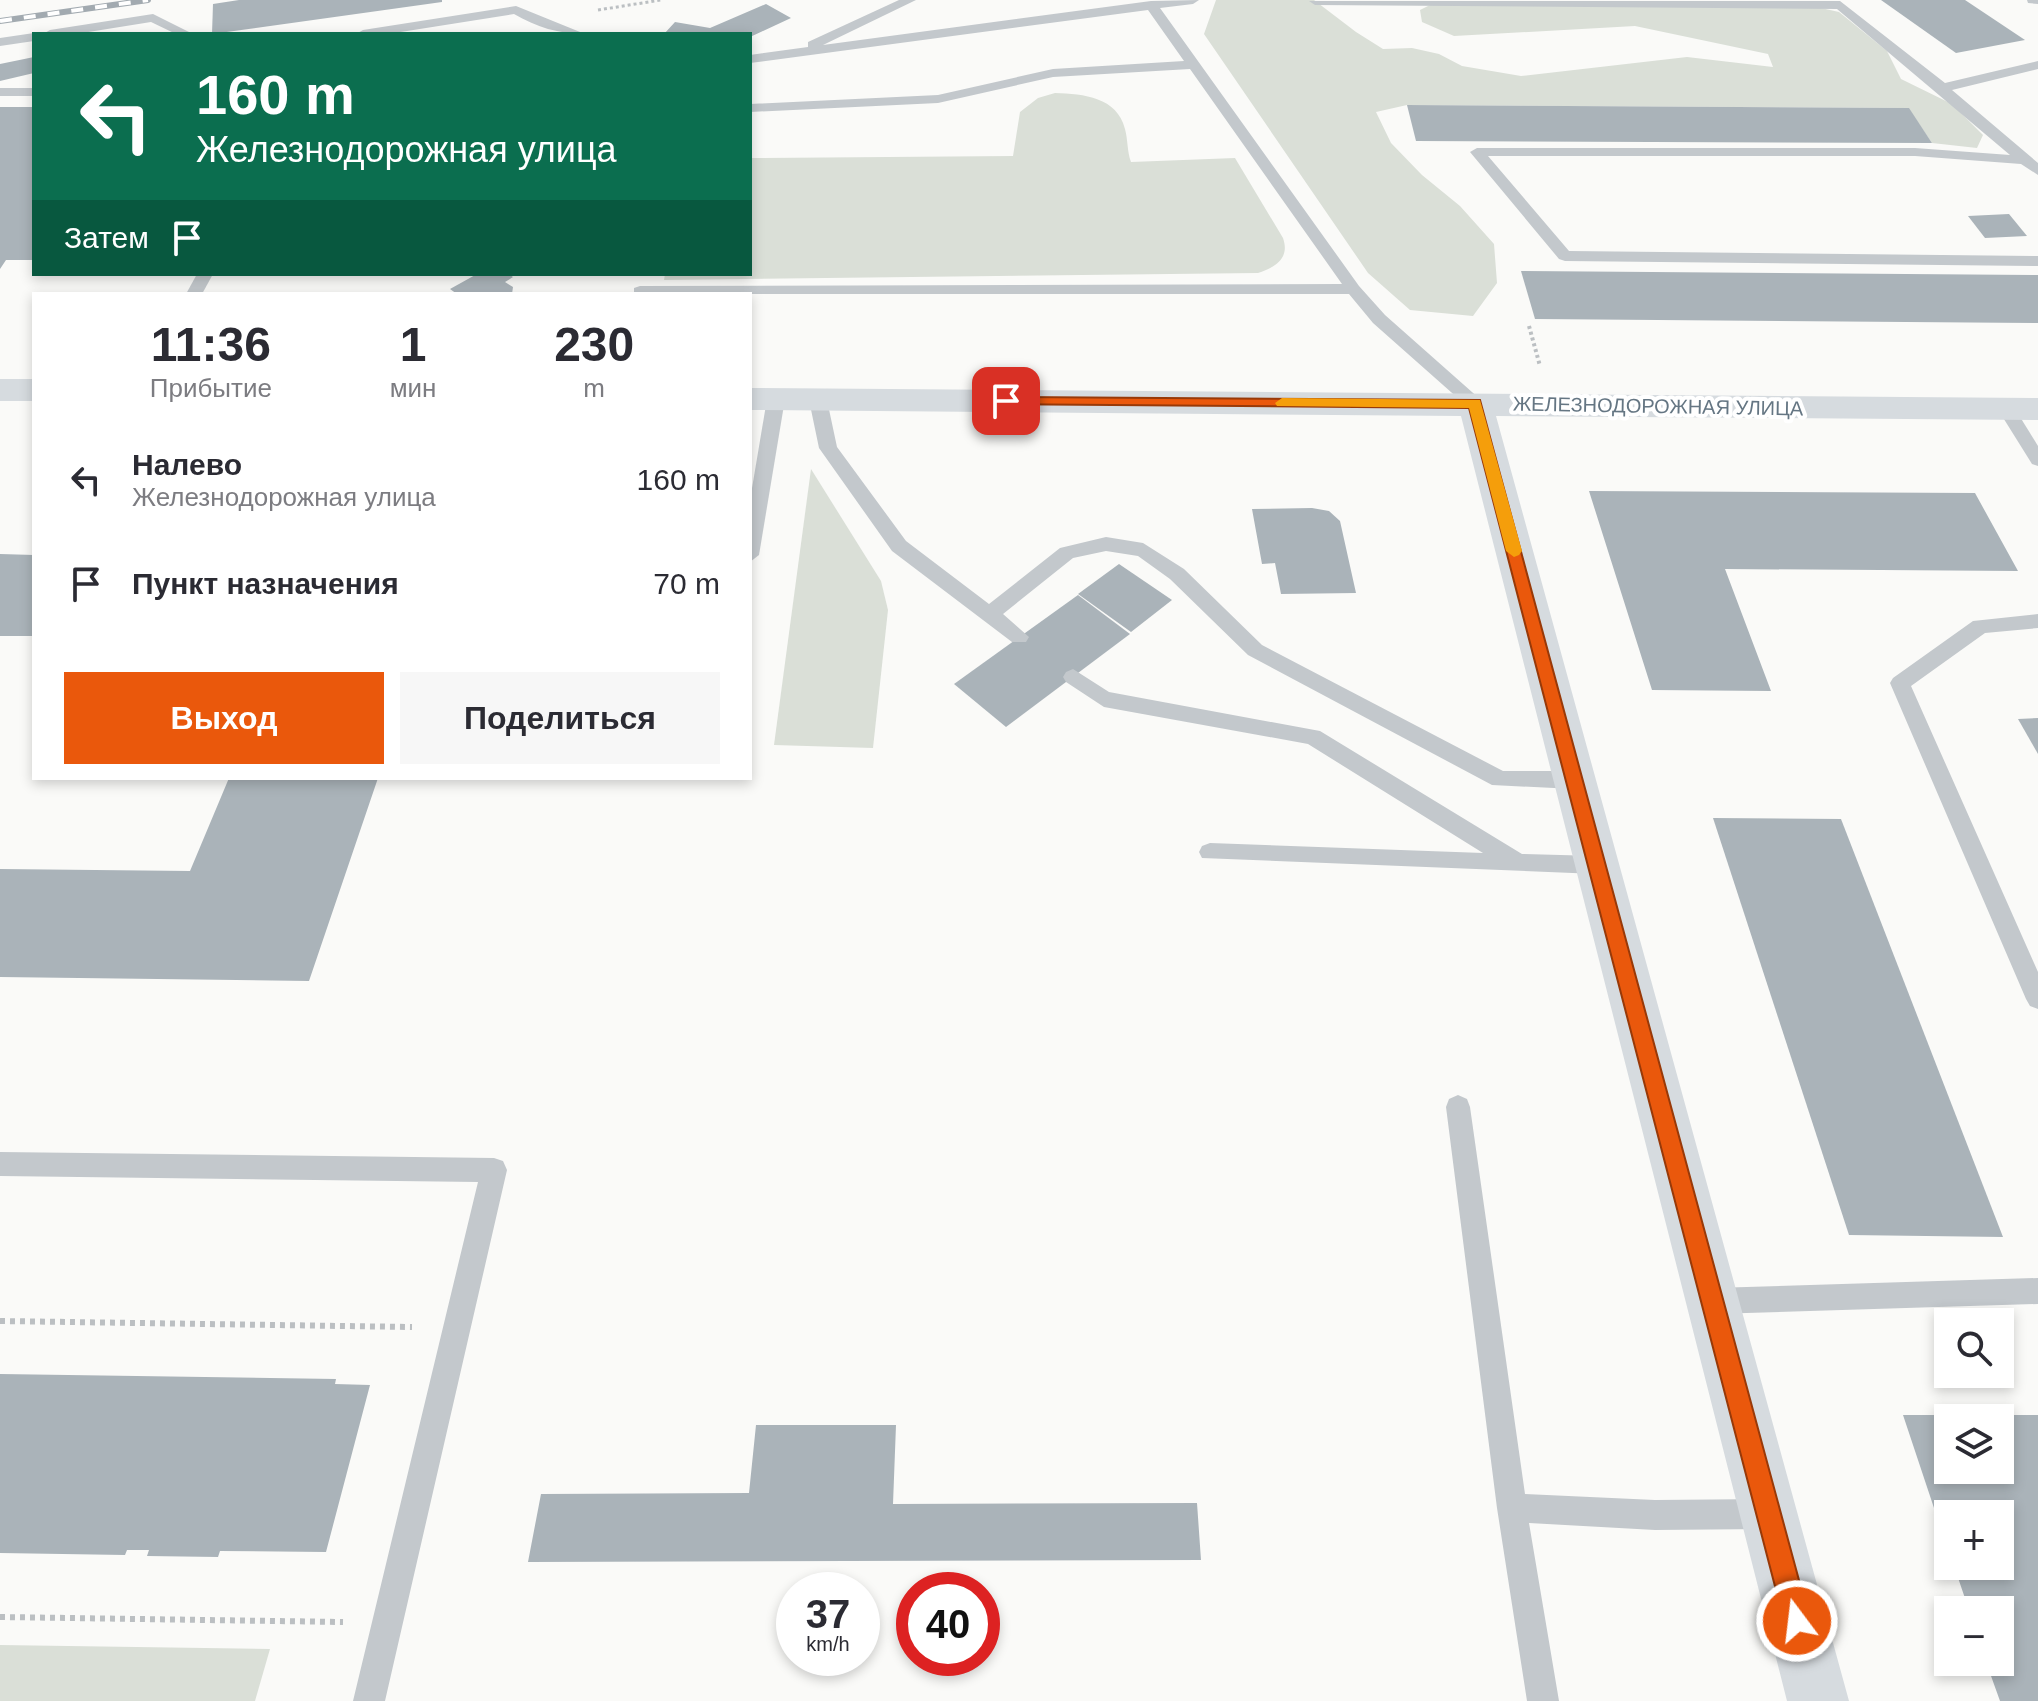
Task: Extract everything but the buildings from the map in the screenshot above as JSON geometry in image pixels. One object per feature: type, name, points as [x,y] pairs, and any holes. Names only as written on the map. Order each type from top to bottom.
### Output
[{"type":"main road","points":[[0,390],[32,390]]},
{"type":"main road","name":"ЖЕЛЕЗНОДОРОЖНАЯ УЛИЦА","points":[[763,399],[2022,408]]},
{"type":"main road","points":[[1475,404],[1818,1701]]},
{"type":"lane","points":[[792,54],[910,0]]},
{"type":"lane","points":[[752,59],[1193,0]]},
{"type":"lane","points":[[1315,1],[1840,5],[2038,171]]},
{"type":"lane","points":[[1151,5],[1353,289],[1379,319],[1475,404]]},
{"type":"lane","points":[[376,32],[516,10],[533,20],[572,32]]},
{"type":"lane","points":[[63,32],[153,18],[182,32]]},
{"type":"lane","points":[[0,42],[32,37]]},
{"type":"lane","points":[[752,108],[938,99],[1053,73],[1193,65]]},
{"type":"lane","points":[[1942,88],[2038,65]]},
{"type":"lane","points":[[0,92],[32,92]]},
{"type":"lane","points":[[2025,160],[1915,152],[1477,152],[1565,256],[2038,261]]},
{"type":"lane","points":[[752,292],[1353,289]]},
{"type":"lane","points":[[752,531],[763,399]]},
{"type":"lane","points":[[818,400],[828,448],[899,546],[1019,637]]},
{"type":"lane","points":[[2022,408],[2038,460]]},
{"type":"lane","points":[[990,614],[1067,553],[1106,544],[1143,550],[1177,574],[1255,650],[1500,779],[1574,780]]},
{"type":"lane","points":[[2038,621],[1980,626],[1900,683],[2029,957],[2038,999]]},
{"type":"lane","points":[[1073,677],[1104,699],[1313,737],[1518,863]]},
{"type":"lane","points":[[1210,852],[1597,865]]},
{"type":"lane","points":[[1458,1107],[1512,1508],[1543,1701]]},
{"type":"lane","points":[[0,1164],[494,1170],[369,1701]]},
{"type":"lane","points":[[1713,1301],[2038,1291]]},
{"type":"lane","points":[[1512,1508],[1655,1515],[1769,1514]]},
{"type":"path","points":[[1529,326],[1543,377]]},
{"type":"path","points":[[0,1321],[457,1328]]},
{"type":"path","points":[[0,1617],[388,1622]]},
{"type":"shaded area","points":[[1216,0],[1314,0],[1383,49],[1412,48],[1439,54],[1462,66],[1521,76],[1687,57],[1773,67],[1768,54],[1635,26],[1454,36],[1422,22],[1420,10],[1438,1],[1812,6],[1839,12],[1887,51],[1901,79],[1952,104],[1983,135],[1977,148],[1932,143],[1908,108],[1407,105],[1376,112],[1391,143],[1422,175],[1460,206],[1494,244],[1497,283],[1473,316],[1410,310],[1368,273],[1204,34]]},
{"type":"shaded area","points":[[1055,93],[1088,96],[1107,104],[1121,118],[1131,162],[1235,158],[1283,238],[1285,251],[1280,261],[1258,273],[664,280],[665,276],[752,276],[752,158],[1013,156],[1020,112],[1038,98]]},
{"type":"shaded area","points":[[811,469],[881,581],[888,610],[873,748],[774,745]]},
{"type":"shaded area","points":[[0,1645],[270,1649],[255,1701],[0,1701]]},
{"type":"railway","points":[[0,21],[148,0]]},
{"type":"slow traffic","points":[[1282,403],[1475,404],[1514,551]]},
{"type":"route","points":[[1006,401],[1475,404],[1797,1621]]}]
